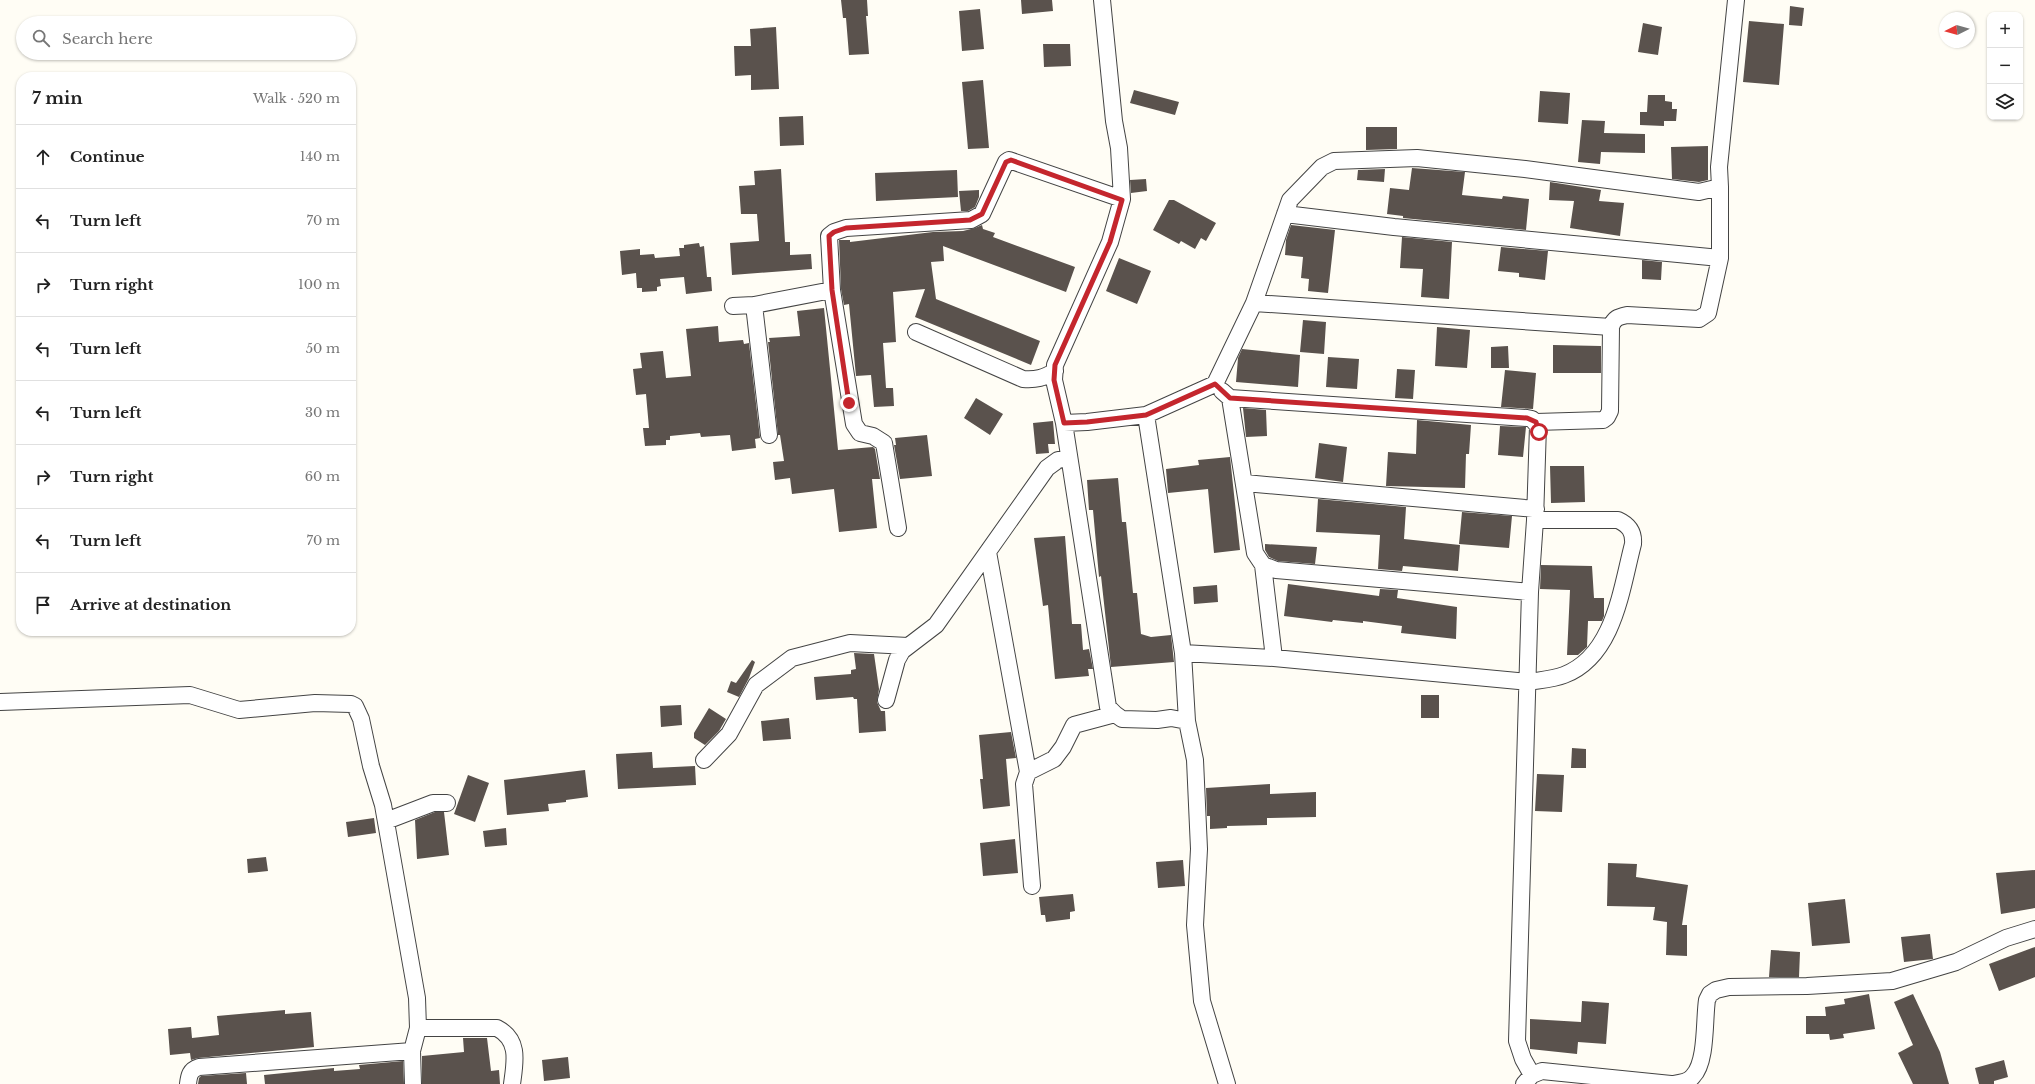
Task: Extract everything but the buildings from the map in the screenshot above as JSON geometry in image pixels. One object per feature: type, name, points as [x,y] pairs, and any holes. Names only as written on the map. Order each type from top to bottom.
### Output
[{"type":"street","points":[[1102,0],[1114,121],[1119,148],[1122,200],[1110,242],[1055,365],[1054,376],[1064,423],[1108,707],[1122,719],[1157,720],[1171,718],[1187,721]]},
{"type":"street","points":[[1230,398],[1527,418],[1536,422],[1603,420],[1607,417],[1610,411],[1611,327],[1613,321],[1618,317],[1627,315],[1699,319],[1708,313],[1720,258],[1720,159],[1736,0]]},
{"type":"street","points":[[1064,423],[1087,422],[1146,415],[1215,384],[1254,303],[1290,200],[1322,167],[1334,161],[1417,158],[1525,169],[1699,192],[1720,187]]},
{"type":"street","points":[[898,528],[884,443],[873,436],[860,433],[854,424],[832,290],[829,236],[834,232],[846,228],[970,220],[982,214],[1006,162],[1009,160],[1122,200]]},
{"type":"street","points":[[1285,214],[1394,227],[1720,258]]},
{"type":"street","points":[[733,306],[754,305],[832,290]]},
{"type":"street","points":[[1254,303],[1611,327]]},
{"type":"street","points":[[754,305],[769,435]]},
{"type":"street","points":[[916,332],[1023,379],[1035,380],[1054,376]]},
{"type":"street","points":[[1215,384],[1230,398],[1256,553],[1262,565],[1274,658]]},
{"type":"street","points":[[1146,415],[1184,653],[1187,721],[1195,767],[1199,849],[1195,925],[1202,1001],[1227,1084]]},
{"type":"street","points":[[1536,422],[1539,432],[1536,514],[1530,592],[1517,1041],[1528,1079],[1542,1072],[1672,1084],[1693,1077],[1700,1066],[1707,1000],[1710,994],[1716,990],[1729,988],[1807,986],[1892,981],[1956,962],[2006,938],[2035,929]]},
{"type":"street","points":[[886,700],[898,660],[908,646],[936,625],[1047,468],[1058,460],[1069,458]]},
{"type":"street","points":[[1184,653],[1274,658],[1528,682],[1564,675],[1583,664],[1596,653],[1610,629],[1633,544],[1633,536],[1630,529],[1624,522],[1618,520],[1536,514],[1245,483]]},
{"type":"street","points":[[988,552],[1028,772],[1024,784],[1032,886]]},
{"type":"street","points":[[1262,565],[1276,570],[1530,592]]},
{"type":"street","points":[[704,760],[729,734],[756,685],[792,658],[850,643],[908,646]]},
{"type":"street","points":[[0,702],[190,695],[239,710],[315,703],[351,704],[355,706],[362,719],[376,786],[385,813],[417,998],[418,1028],[412,1051],[413,1084]]},
{"type":"street","points":[[1028,772],[1054,759],[1063,747],[1074,725],[1115,714]]},
{"type":"street","points":[[385,813],[427,805],[447,803]]},
{"type":"street","points":[[418,1028],[497,1028],[505,1032],[512,1042],[516,1054],[512,1084]]},
{"type":"street","points":[[188,1084],[189,1075],[193,1070],[199,1067],[412,1051]]},
{"type":"route","points":[[849,403],[832,290],[829,236],[834,232],[846,228],[970,220],[982,214],[1007,160],[1011,160],[1122,200],[1110,242],[1055,365],[1054,380],[1064,423],[1087,422],[1146,415],[1215,384],[1230,398],[1527,418],[1536,422],[1539,432]]}]
